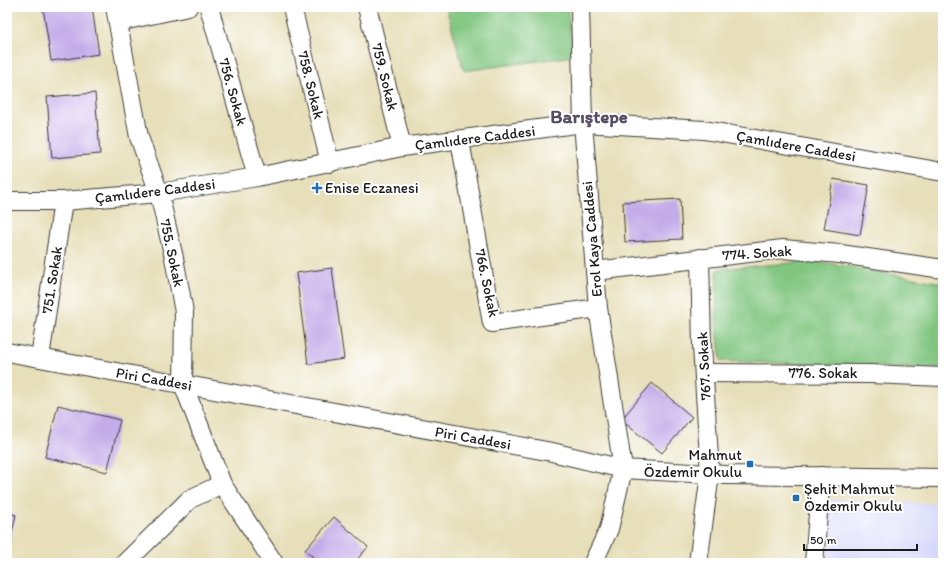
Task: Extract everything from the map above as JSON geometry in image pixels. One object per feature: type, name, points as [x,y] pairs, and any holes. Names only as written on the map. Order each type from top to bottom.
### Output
[{"type":"street","points":[[116,15],[188,7]]},
{"type":"street","name":"756. Sokak","points":[[209,7],[257,177]]},
{"type":"street","name":"758. Sokak","points":[[292,7],[330,163]]},
{"type":"street","name":"759. Sokak","points":[[367,7],[402,147]]},
{"type":"street","name":"Erol Kaya Caddesi","points":[[580,7],[583,123],[598,308],[623,469]]},
{"type":"street","name":"755. Sokak","points":[[116,15],[139,137],[160,194],[184,312],[183,384]]},
{"type":"street","name":"Çamlıdere Caddesi","points":[[7,201],[63,201],[160,194],[330,163],[402,147],[583,123],[704,130],[943,172]]},
{"type":"street","name":"766. Sokak","points":[[460,140],[492,323],[598,308]]},
{"type":"street","name":"751. Sokak","points":[[40,358],[63,201]]},
{"type":"street","name":"774. Sokak","points":[[595,271],[783,249],[840,254],[943,269]]},
{"type":"street","name":"767. Sokak","points":[[698,563],[710,474],[704,373],[700,258]]},
{"type":"street","name":"Piri Caddesi","points":[[7,352],[552,452],[623,469],[726,475],[943,478]]},
{"type":"street","name":"776. Sokak","points":[[704,373],[870,374],[943,377]]},
{"type":"street","points":[[183,384],[222,484],[274,563]]},
{"type":"street","points":[[593,563],[609,529],[623,469]]},
{"type":"street","points":[[814,563],[821,476]]},
{"type":"street","points":[[125,563],[190,499],[222,484]]},
{"type":"shaded area","points":[[829,499],[943,504],[943,563],[824,563]]},
{"type":"green space","points":[[446,7],[567,7],[574,56],[464,71]]},
{"type":"green space","points":[[815,261],[943,283],[943,366],[936,369],[721,361],[716,322],[717,269]]},
{"type":"building","points":[[43,7],[92,7],[99,54],[51,61]]},
{"type":"building","points":[[95,93],[100,154],[52,158],[47,97]]},
{"type":"building","points":[[833,179],[869,185],[860,235],[824,229]]},
{"type":"building","points":[[680,199],[682,239],[625,242],[623,202]]},
{"type":"building","points":[[332,268],[344,359],[308,364],[296,273]]},
{"type":"building","points":[[652,383],[692,417],[662,453],[621,420]]},
{"type":"building","points":[[58,405],[120,420],[107,472],[45,457]]},
{"type":"building","points":[[7,513],[16,515],[8,549],[7,549]]},
{"type":"building","points":[[334,517],[368,547],[354,563],[320,563],[305,550]]},
{"type":"place","name":"Enise Eczanesi","points":[[317,188]]},
{"type":"place","name":"Mahmut Özdemir Okulu","points":[[750,464]]},
{"type":"place","name":"Şehit Mahmut Özdemir Okulu","points":[[796,498]]},
{"type":"district","name":"Barıştepe","points":[[589,116]]}]
